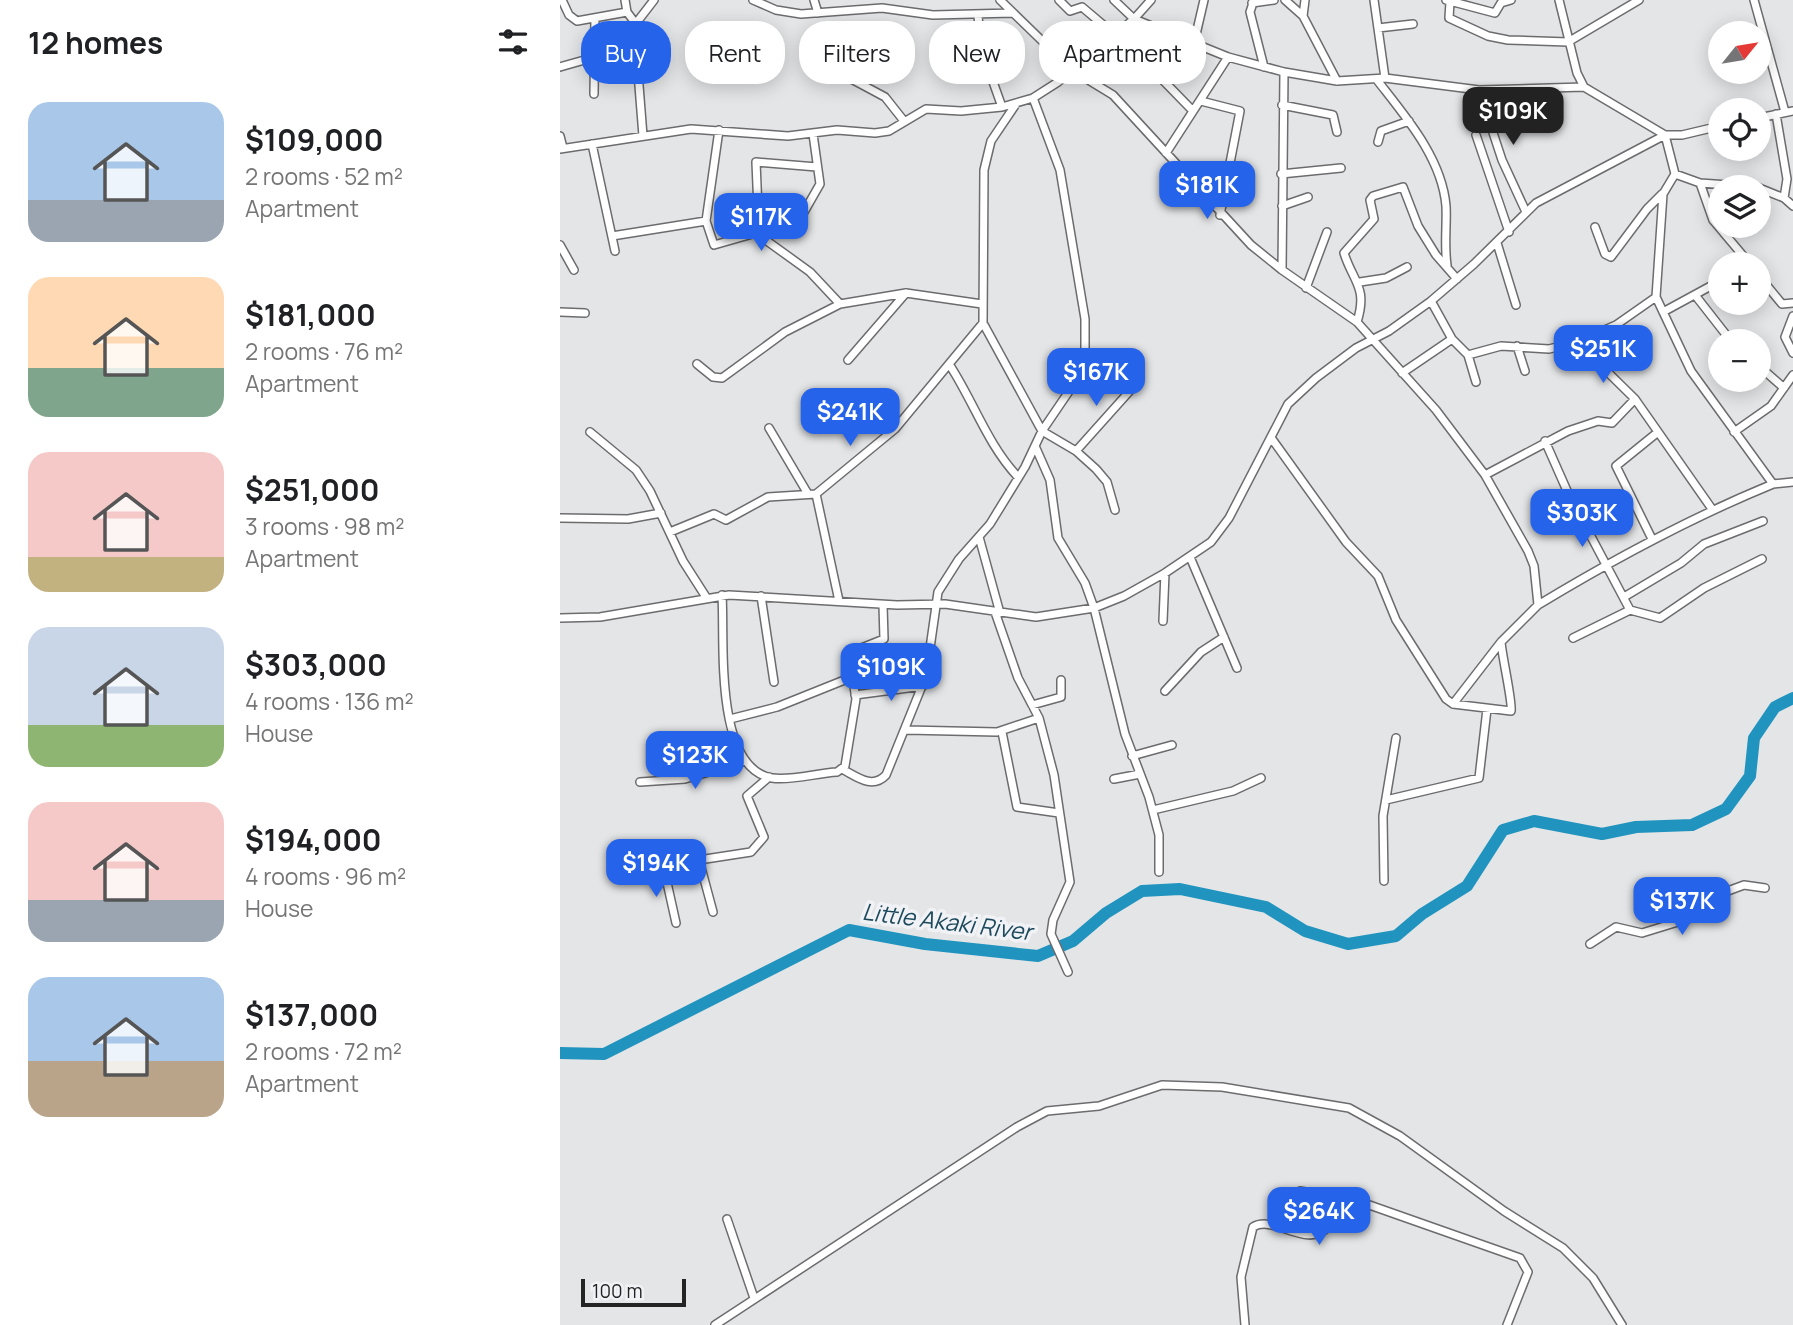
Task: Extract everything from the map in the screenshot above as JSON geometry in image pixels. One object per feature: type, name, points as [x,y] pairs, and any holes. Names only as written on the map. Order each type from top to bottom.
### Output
[{"type":"street","points":[[562,0],[574,20],[627,12]]},
{"type":"street","points":[[625,0],[627,12],[634,21]]},
{"type":"street","points":[[638,21],[654,0]]},
{"type":"street","points":[[753,0],[776,10],[818,13],[882,8],[978,16],[1013,13]]},
{"type":"street","points":[[814,0],[818,13]]},
{"type":"street","points":[[904,0],[905,11]]},
{"type":"street","points":[[1000,0],[1039,38]]},
{"type":"street","points":[[1059,0],[1070,11],[1083,4],[1101,21]]},
{"type":"street","points":[[1114,0],[1139,21]]},
{"type":"street","points":[[1131,21],[1151,0]]},
{"type":"street","points":[[1199,21],[1204,0]]},
{"type":"street","points":[[1265,67],[1250,12],[1253,1],[1274,0]]},
{"type":"street","points":[[1284,0],[1303,16],[1337,81]]},
{"type":"street","points":[[1303,16],[1305,0]]},
{"type":"street","points":[[1374,0],[1381,79],[1433,162],[1443,188],[1447,266]]},
{"type":"street","points":[[1511,0],[1502,3],[1495,13],[1448,1],[1449,18],[1488,36],[1524,42],[1568,42],[1639,0]]},
{"type":"street","points":[[1559,0],[1568,42],[1584,87]]},
{"type":"street","points":[[1754,0],[1785,112],[1787,179],[1784,198]]},
{"type":"street","points":[[978,16],[981,48],[1002,107]]},
{"type":"street","points":[[1377,28],[1413,24]]},
{"type":"street","points":[[1206,48],[1228,57],[1284,72],[1337,81],[1381,79],[1479,90],[1584,87],[1665,135],[1675,174],[1663,194],[1647,209],[1611,257],[1605,254],[1595,227]]},
{"type":"street","points":[[1166,153],[1228,57]]},
{"type":"street","points":[[560,67],[581,61]]},
{"type":"street","points":[[1282,270],[1284,72]]},
{"type":"street","points":[[594,84],[594,94]]},
{"type":"street","points":[[638,84],[643,136]]},
{"type":"street","points":[[861,84],[885,97],[904,121]]},
{"type":"street","points":[[560,136],[562,148],[691,129],[788,136],[837,130],[884,132],[930,108],[961,111],[1002,107],[1033,98],[1052,84]]},
{"type":"street","points":[[1095,84],[1113,95],[1220,215],[1282,270],[1357,322],[1436,410],[1485,475],[1528,551],[1534,566],[1538,605]]},
{"type":"street","points":[[1164,84],[1192,110]]},
{"type":"street","points":[[1479,90],[1502,159],[1525,212]]},
{"type":"street","points":[[649,855],[654,869],[664,869],[699,860],[747,853],[763,840],[747,796],[769,777],[842,769],[869,782],[881,780],[906,730],[923,686],[939,592],[1018,477],[1042,431],[1081,373],[1085,330],[1079,277],[1059,164],[1033,98]]},
{"type":"street","points":[[1200,100],[1240,111],[1220,215]]},
{"type":"street","points":[[1017,103],[987,152],[982,205],[983,323],[1042,431],[1076,451],[1107,482],[1115,510]]},
{"type":"street","points":[[1282,105],[1333,116],[1337,132]]},
{"type":"street","points":[[1378,142],[1381,131],[1409,121]]},
{"type":"street","points":[[560,618],[600,617],[722,595],[883,604],[938,604],[1036,618],[1094,608],[1166,573],[1190,557],[1221,530],[1272,439],[1282,415],[1295,396],[1340,359],[1431,301],[1497,243],[1525,212],[1547,197],[1665,135],[1682,135],[1708,129]]},
{"type":"street","points":[[719,130],[706,221],[712,242],[717,247],[749,233],[759,234],[796,226],[820,184],[813,134]]},
{"type":"street","points":[[1476,135],[1508,232]]},
{"type":"street","points":[[592,144],[615,251]]},
{"type":"street","points":[[759,234],[756,162],[817,167]]},
{"type":"street","points":[[1281,174],[1341,168]]},
{"type":"street","points":[[1675,174],[1708,184]]},
{"type":"street","points":[[1700,183],[1713,220],[1740,252]]},
{"type":"street","points":[[1357,322],[1363,302],[1360,282],[1344,253],[1374,219],[1371,198],[1399,187],[1406,192],[1424,236],[1457,279]]},
{"type":"street","points":[[1771,193],[1784,198],[1793,206]]},
{"type":"street","points":[[1663,194],[1656,297],[1692,371],[1773,484]]},
{"type":"street","points":[[1282,206],[1308,197]]},
{"type":"street","points":[[612,236],[706,221]]},
{"type":"street","points":[[1306,288],[1327,232]]},
{"type":"street","points":[[759,234],[810,272],[840,304]]},
{"type":"street","points":[[1497,243],[1516,305]]},
{"type":"street","points":[[560,245],[574,270]]},
{"type":"street","points":[[1360,282],[1386,278],[1407,267]]},
{"type":"street","points":[[1663,313],[1708,288]]},
{"type":"street","points":[[1771,291],[1782,304],[1793,303]]},
{"type":"street","points":[[697,364],[713,377],[722,378],[785,332],[840,304],[906,293],[982,304]]},
{"type":"street","points":[[848,360],[906,293]]},
{"type":"street","points":[[1695,295],[1722,329]]},
{"type":"street","points":[[1468,355],[1501,346],[1549,349],[1577,342],[1616,325],[1656,297]]},
{"type":"street","points":[[1431,301],[1452,339],[1468,355],[1476,382]]},
{"type":"street","points":[[560,312],[585,313]]},
{"type":"street","points":[[1793,316],[1785,337],[1793,354]]},
{"type":"street","points":[[670,532],[715,514],[726,520],[768,497],[812,494],[895,429],[983,323]]},
{"type":"street","points":[[1402,373],[1452,339]]},
{"type":"street","points":[[1577,342],[1635,399],[1712,509]]},
{"type":"street","points":[[1517,346],[1525,371]]},
{"type":"street","points":[[1081,373],[1089,375],[1118,356]]},
{"type":"street","points":[[949,364],[970,396],[994,449],[1018,477]]},
{"type":"street","points":[[1734,432],[1770,406],[1793,375]]},
{"type":"street","points":[[1771,377],[1784,388]]},
{"type":"street","points":[[1076,451],[1136,384]]},
{"type":"street","points":[[1485,475],[1545,441],[1598,421],[1612,423],[1635,399]]},
{"type":"street","points":[[769,428],[812,494],[839,601]]},
{"type":"street","points":[[590,432],[631,464],[661,513],[683,561],[706,597]]},
{"type":"street","points":[[1651,539],[1616,466],[1658,432]]},
{"type":"street","points":[[1272,439],[1346,542],[1378,576],[1396,620],[1441,694],[1453,704],[1507,712],[1513,708],[1501,642]]},
{"type":"street","points":[[1545,441],[1630,610]]},
{"type":"street","points":[[1035,446],[1050,480],[1058,538],[1085,583],[1094,608],[1132,756],[1153,810],[1159,835],[1159,872]]},
{"type":"street","points":[[1453,704],[1501,642],[1538,605],[1651,539],[1712,509],[1773,484],[1793,481]]},
{"type":"street","points":[[560,518],[628,519],[661,513]]},
{"type":"street","points":[[1624,597],[1681,563],[1704,544],[1763,521]]},
{"type":"street","points":[[979,537],[1018,678],[1039,718],[1054,775],[1070,883],[1054,920],[1052,939],[1066,970]]},
{"type":"street","points":[[1190,557],[1237,668]]},
{"type":"street","points":[[1573,638],[1630,610],[1660,618],[1704,588],[1762,559]]},
{"type":"street","points":[[1163,621],[1166,573]]},
{"type":"street","points":[[722,595],[723,674],[734,742],[746,761],[769,777]]},
{"type":"street","points":[[761,596],[774,682]]},
{"type":"street","points":[[842,769],[847,761],[855,695],[852,677],[855,652],[884,639],[883,604]]},
{"type":"street","points":[[1165,691],[1200,652],[1224,637]]},
{"type":"street","points":[[730,719],[777,707],[852,677]]},
{"type":"street","points":[[1032,705],[1062,698],[1060,680]]},
{"type":"street","points":[[855,695],[923,686]]},
{"type":"street","points":[[1386,800],[1479,778],[1487,709]]},
{"type":"street","points":[[906,730],[1002,732],[1039,718]]},
{"type":"street","points":[[1002,732],[1017,807],[1059,813]]},
{"type":"street","points":[[1384,881],[1386,800],[1396,738]]},
{"type":"street","points":[[1132,756],[1172,746]]},
{"type":"street","points":[[640,782],[658,783],[685,779],[746,761]]},
{"type":"street","points":[[1114,779],[1140,774]]},
{"type":"street","points":[[1153,810],[1233,791],[1261,778]]},
{"type":"street","points":[[699,860],[713,912]]},
{"type":"street","points":[[664,869],[676,923]]},
{"type":"street","points":[[1590,944],[1616,927],[1642,933],[1686,921],[1725,892],[1744,885],[1765,888]]},
{"type":"street","points":[[715,1325],[859,1233],[967,1157],[1047,1111],[1099,1106],[1162,1085],[1280,1095],[1349,1108],[1388,1130],[1563,1248],[1593,1278],[1622,1325]]},
{"type":"street","points":[[1300,1191],[1344,1197],[1520,1258],[1528,1272],[1507,1325]]},
{"type":"street","points":[[1245,1325],[1241,1277],[1253,1227],[1263,1224],[1300,1233],[1318,1233],[1329,1227],[1344,1197]]},
{"type":"street","points":[[727,1219],[754,1298]]},
{"type":"waterway","name":"Little Akaki River","points":[[560,1053],[604,1054],[849,930],[925,944],[1038,956],[1073,941],[1106,913],[1142,891],[1180,889],[1266,907],[1305,931],[1348,944],[1396,936],[1422,914],[1467,886],[1503,830],[1534,821],[1602,834],[1636,827],[1692,825],[1726,809],[1750,776],[1754,738],[1775,707],[1793,698]]}]
